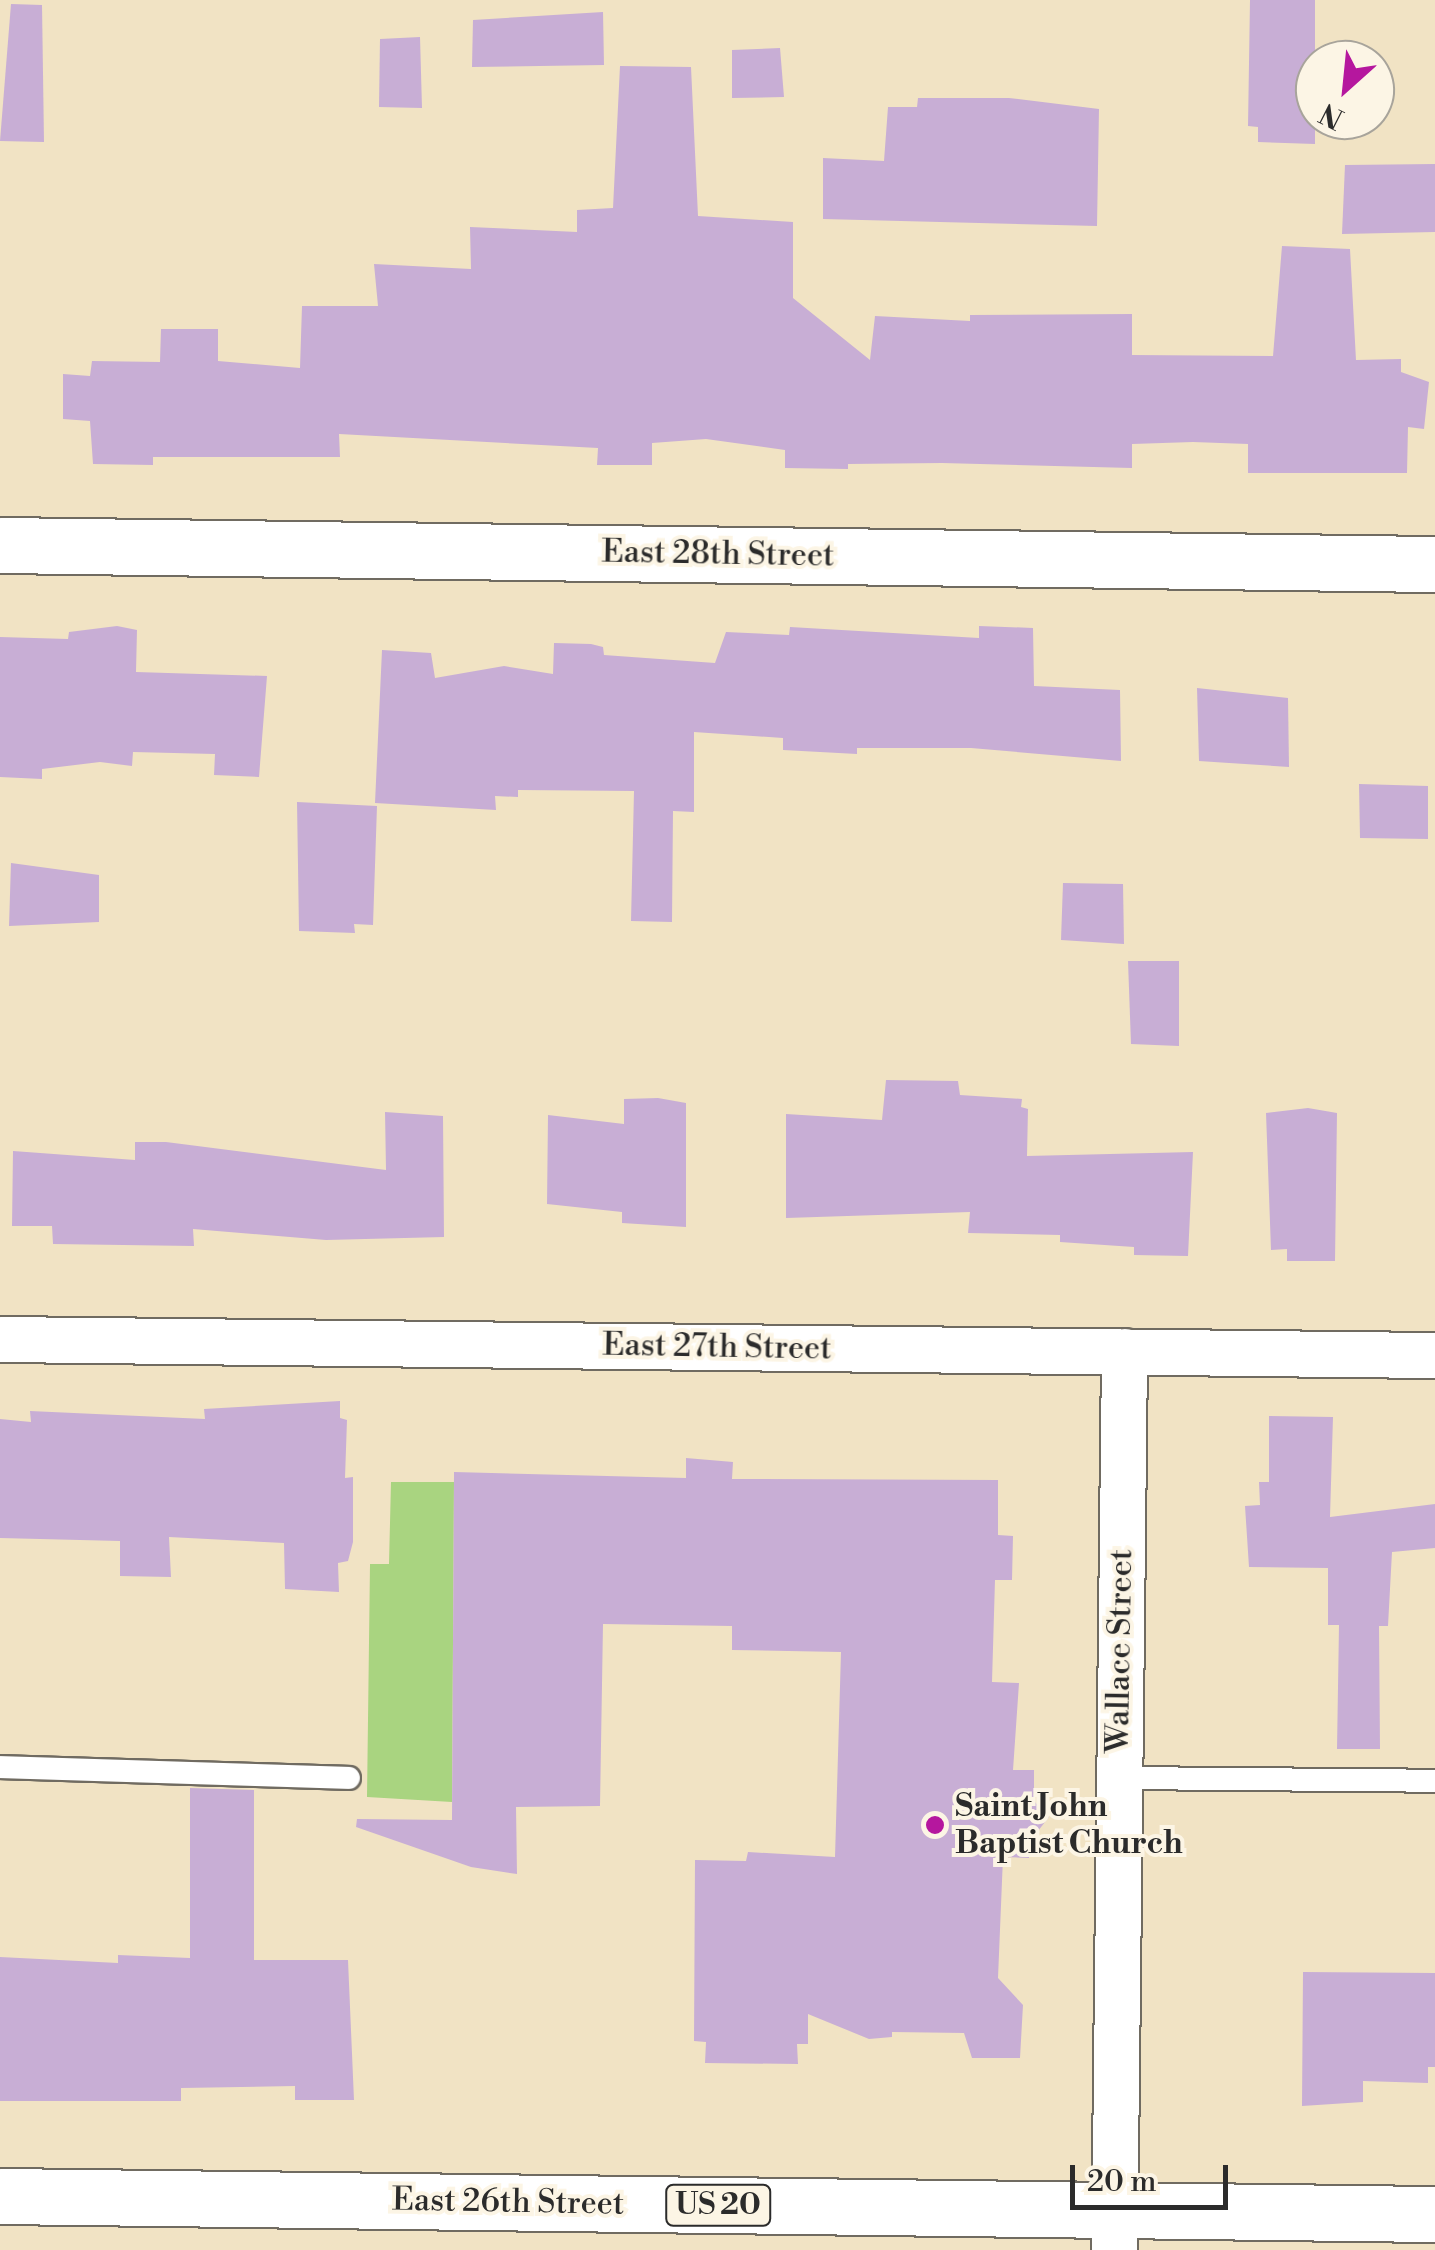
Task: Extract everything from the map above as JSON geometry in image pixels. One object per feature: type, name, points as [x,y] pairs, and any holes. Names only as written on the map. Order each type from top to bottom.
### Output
[{"type":"main road","name":"East 28th Street","points":[[0,545],[1435,564]]},
{"type":"main road","name":"East 26th Street","points":[[0,2196],[1114,2230],[1435,2214]]},
{"type":"street","name":"East 27th Street","points":[[0,1339],[1435,1354]]},
{"type":"street","name":"Wallace Street","points":[[1114,2230],[1124,1351]]},
{"type":"lane","points":[[0,1767],[349,1778]]},
{"type":"lane","points":[[1119,1778],[1435,1782]]},
{"type":"green space","points":[[391,1482],[454,1482],[452,1802],[367,1797],[370,1564],[389,1564]]},
{"type":"building","points":[[1250,0],[1315,0],[1315,40],[1295,40],[1295,140],[1315,140],[1315,144],[1258,142],[1258,127],[1248,126]]},
{"type":"building","points":[[11,4],[42,5],[44,142],[0,141]]},
{"type":"building","points":[[603,12],[604,65],[472,67],[473,20]]},
{"type":"building","points":[[420,37],[422,108],[379,107],[380,39]]},
{"type":"building","points":[[780,48],[784,97],[732,98],[732,50]]},
{"type":"building","points":[[620,66],[691,67],[698,216],[793,222],[793,298],[870,360],[875,316],[970,321],[970,315],[1132,314],[1132,355],[1273,356],[1282,246],[1350,249],[1356,360],[1401,359],[1401,372],[1429,382],[1424,429],[1408,427],[1407,473],[1248,473],[1248,444],[1132,444],[1132,468],[942,463],[848,464],[848,469],[785,468],[785,450],[706,439],[652,443],[652,465],[597,465],[598,448],[339,434],[340,457],[153,457],[153,465],[93,464],[90,421],[63,419],[63,374],[90,376],[92,361],[160,362],[161,329],[218,329],[218,361],[300,368],[302,306],[378,306],[374,264],[471,269],[470,227],[577,232],[577,210],[613,208]]},
{"type":"building","points":[[918,98],[1009,98],[1099,109],[1097,226],[823,219],[823,158],[884,161],[888,107],[917,107]]},
{"type":"building","points":[[1435,164],[1435,232],[1342,234],[1345,165]]},
{"type":"building","points":[[117,626],[137,630],[136,672],[267,676],[259,777],[214,775],[215,754],[133,752],[132,766],[100,762],[42,769],[42,779],[0,777],[0,637],[68,639],[69,632]]},
{"type":"building","points":[[979,626],[1033,628],[1034,686],[1120,690],[1121,761],[971,748],[857,748],[857,754],[783,750],[783,738],[694,732],[694,812],[673,811],[672,922],[631,921],[634,791],[518,790],[518,797],[495,796],[496,810],[375,803],[382,650],[431,653],[435,678],[504,666],[553,674],[554,643],[591,644],[603,647],[604,655],[715,663],[726,632],[789,635],[790,627],[979,638]]},
{"type":"building","points":[[1197,688],[1288,698],[1289,767],[1199,761]]},
{"type":"building","points":[[1359,784],[1428,786],[1428,839],[1360,838]]},
{"type":"building","points":[[297,802],[377,806],[373,925],[354,924],[355,933],[299,931]]},
{"type":"building","points":[[11,863],[99,875],[99,922],[9,926]]},
{"type":"building","points":[[1063,883],[1123,884],[1124,944],[1061,940]]},
{"type":"building","points":[[1128,961],[1179,961],[1179,1046],[1131,1044]]},
{"type":"building","points":[[886,1080],[958,1081],[960,1095],[1022,1099],[1021,1107],[1028,1109],[1027,1156],[1193,1152],[1188,1256],[1134,1255],[1134,1247],[1060,1242],[1060,1235],[968,1233],[970,1212],[786,1218],[786,1114],[882,1120]]},
{"type":"building","points":[[658,1098],[686,1103],[686,1227],[622,1223],[622,1212],[547,1204],[548,1115],[624,1124],[624,1099]]},
{"type":"building","points":[[1308,1108],[1337,1113],[1335,1261],[1287,1261],[1287,1249],[1271,1250],[1266,1113]]},
{"type":"building","points":[[385,1112],[443,1116],[444,1237],[326,1240],[193,1229],[194,1246],[53,1244],[52,1226],[12,1226],[13,1151],[135,1160],[135,1142],[166,1142],[386,1170]]},
{"type":"building","points":[[340,1401],[340,1418],[347,1420],[345,1478],[353,1477],[353,1542],[348,1561],[338,1563],[339,1592],[285,1589],[284,1543],[169,1537],[171,1577],[120,1576],[120,1541],[0,1538],[0,1419],[31,1422],[30,1411],[205,1419],[204,1409]]},
{"type":"building","points":[[1269,1416],[1333,1417],[1330,1517],[1435,1504],[1435,1548],[1392,1552],[1388,1626],[1379,1626],[1380,1749],[1337,1749],[1339,1625],[1328,1625],[1328,1568],[1249,1567],[1245,1506],[1260,1505],[1259,1482],[1269,1482]]},
{"type":"building","points":[[686,1458],[733,1462],[732,1479],[998,1480],[998,1535],[1013,1536],[1012,1580],[995,1580],[992,1682],[1019,1683],[1013,1770],[1034,1770],[1034,1801],[1049,1817],[1030,1841],[1029,1858],[1003,1857],[998,1978],[1023,2005],[1020,2058],[972,2058],[964,2033],[892,2032],[892,2037],[869,2039],[808,2014],[808,2044],[797,2044],[798,2064],[705,2063],[706,2042],[694,2041],[695,1860],[746,1861],[748,1852],[835,1857],[841,1652],[732,1650],[732,1626],[603,1624],[600,1806],[516,1807],[517,1874],[471,1867],[356,1827],[357,1819],[452,1820],[454,1472],[686,1478]]},
{"type":"building","points":[[190,1788],[254,1790],[254,1960],[348,1960],[354,2100],[295,2100],[295,2086],[181,2088],[181,2101],[0,2101],[0,1957],[118,1963],[118,1955],[190,1958]]},
{"type":"building","points":[[1303,1972],[1435,1973],[1435,2067],[1428,2067],[1428,2083],[1363,2081],[1363,2102],[1302,2106]]},
{"type":"place","name":"Saint John Baptist Church","points":[[935,1825]]}]
